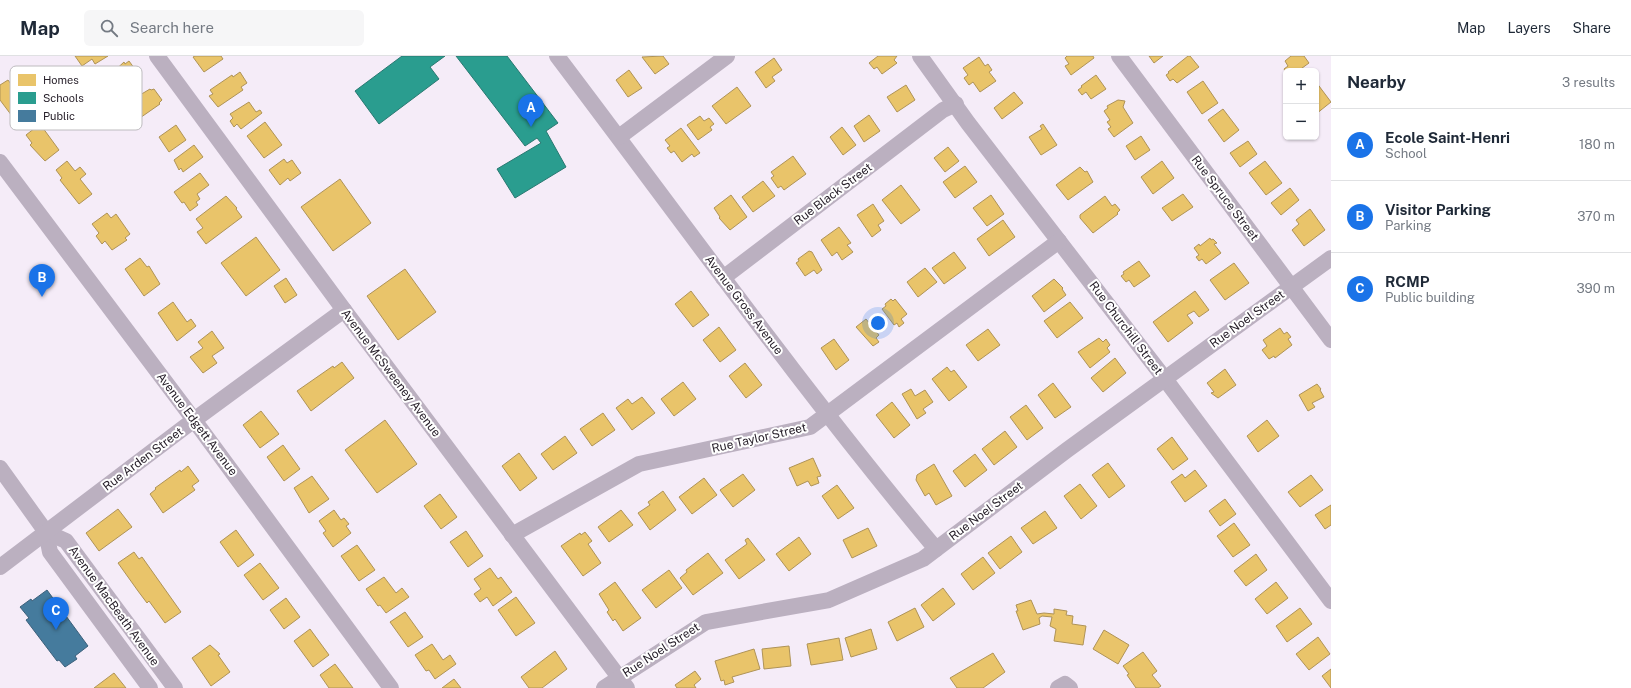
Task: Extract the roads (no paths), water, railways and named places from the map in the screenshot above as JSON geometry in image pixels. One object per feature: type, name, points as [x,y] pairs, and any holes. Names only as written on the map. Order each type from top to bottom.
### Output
[{"type":"street","name":"Avenue McSweeney Avenue","points":[[157,56],[344,310],[624,682]]},
{"type":"street","name":"Avenue Gross Avenue","points":[[557,56],[723,278],[828,415],[882,484],[936,549]]},
{"type":"street","points":[[618,138],[727,56]]},
{"type":"street","name":"Rue Churchill Street","points":[[920,56],[949,107],[968,123],[1059,240],[1331,601]]},
{"type":"street","name":"Rue Spruce Street","points":[[1119,56],[1331,340]]},
{"type":"street","name":"Rue Black Street","points":[[723,278],[949,107]]},
{"type":"street","name":"Avenue Edgett Avenue","points":[[0,162],[194,420],[391,688]]},
{"type":"street","name":"Rue Taylor Street","points":[[512,535],[639,464],[810,427],[828,415],[1059,240]]},
{"type":"street","name":"Rue Noel Street","points":[[604,688],[624,682],[706,622],[829,600],[923,559],[1164,379],[1331,258]]},
{"type":"street","name":"Rue Arden Street","points":[[0,567],[194,420],[344,310]]},
{"type":"street","name":"Avenue MacBeath Avenue","points":[[0,468],[46,532],[50,552],[150,688]]},
{"type":"street","name":"Avenue MacBeath Avenue","points":[[46,532],[66,541],[174,688]]},
{"type":"street","points":[[132,663],[148,652]]},
{"type":"street","points":[[1058,688],[1065,684],[1070,688]]},
{"type":"place","name":"Ecole Saint-Henri","points":[[531,127]]},
{"type":"place","name":"Visitor Parking","points":[[42,297]]},
{"type":"place","name":"RCMP","points":[[56,630]]}]
